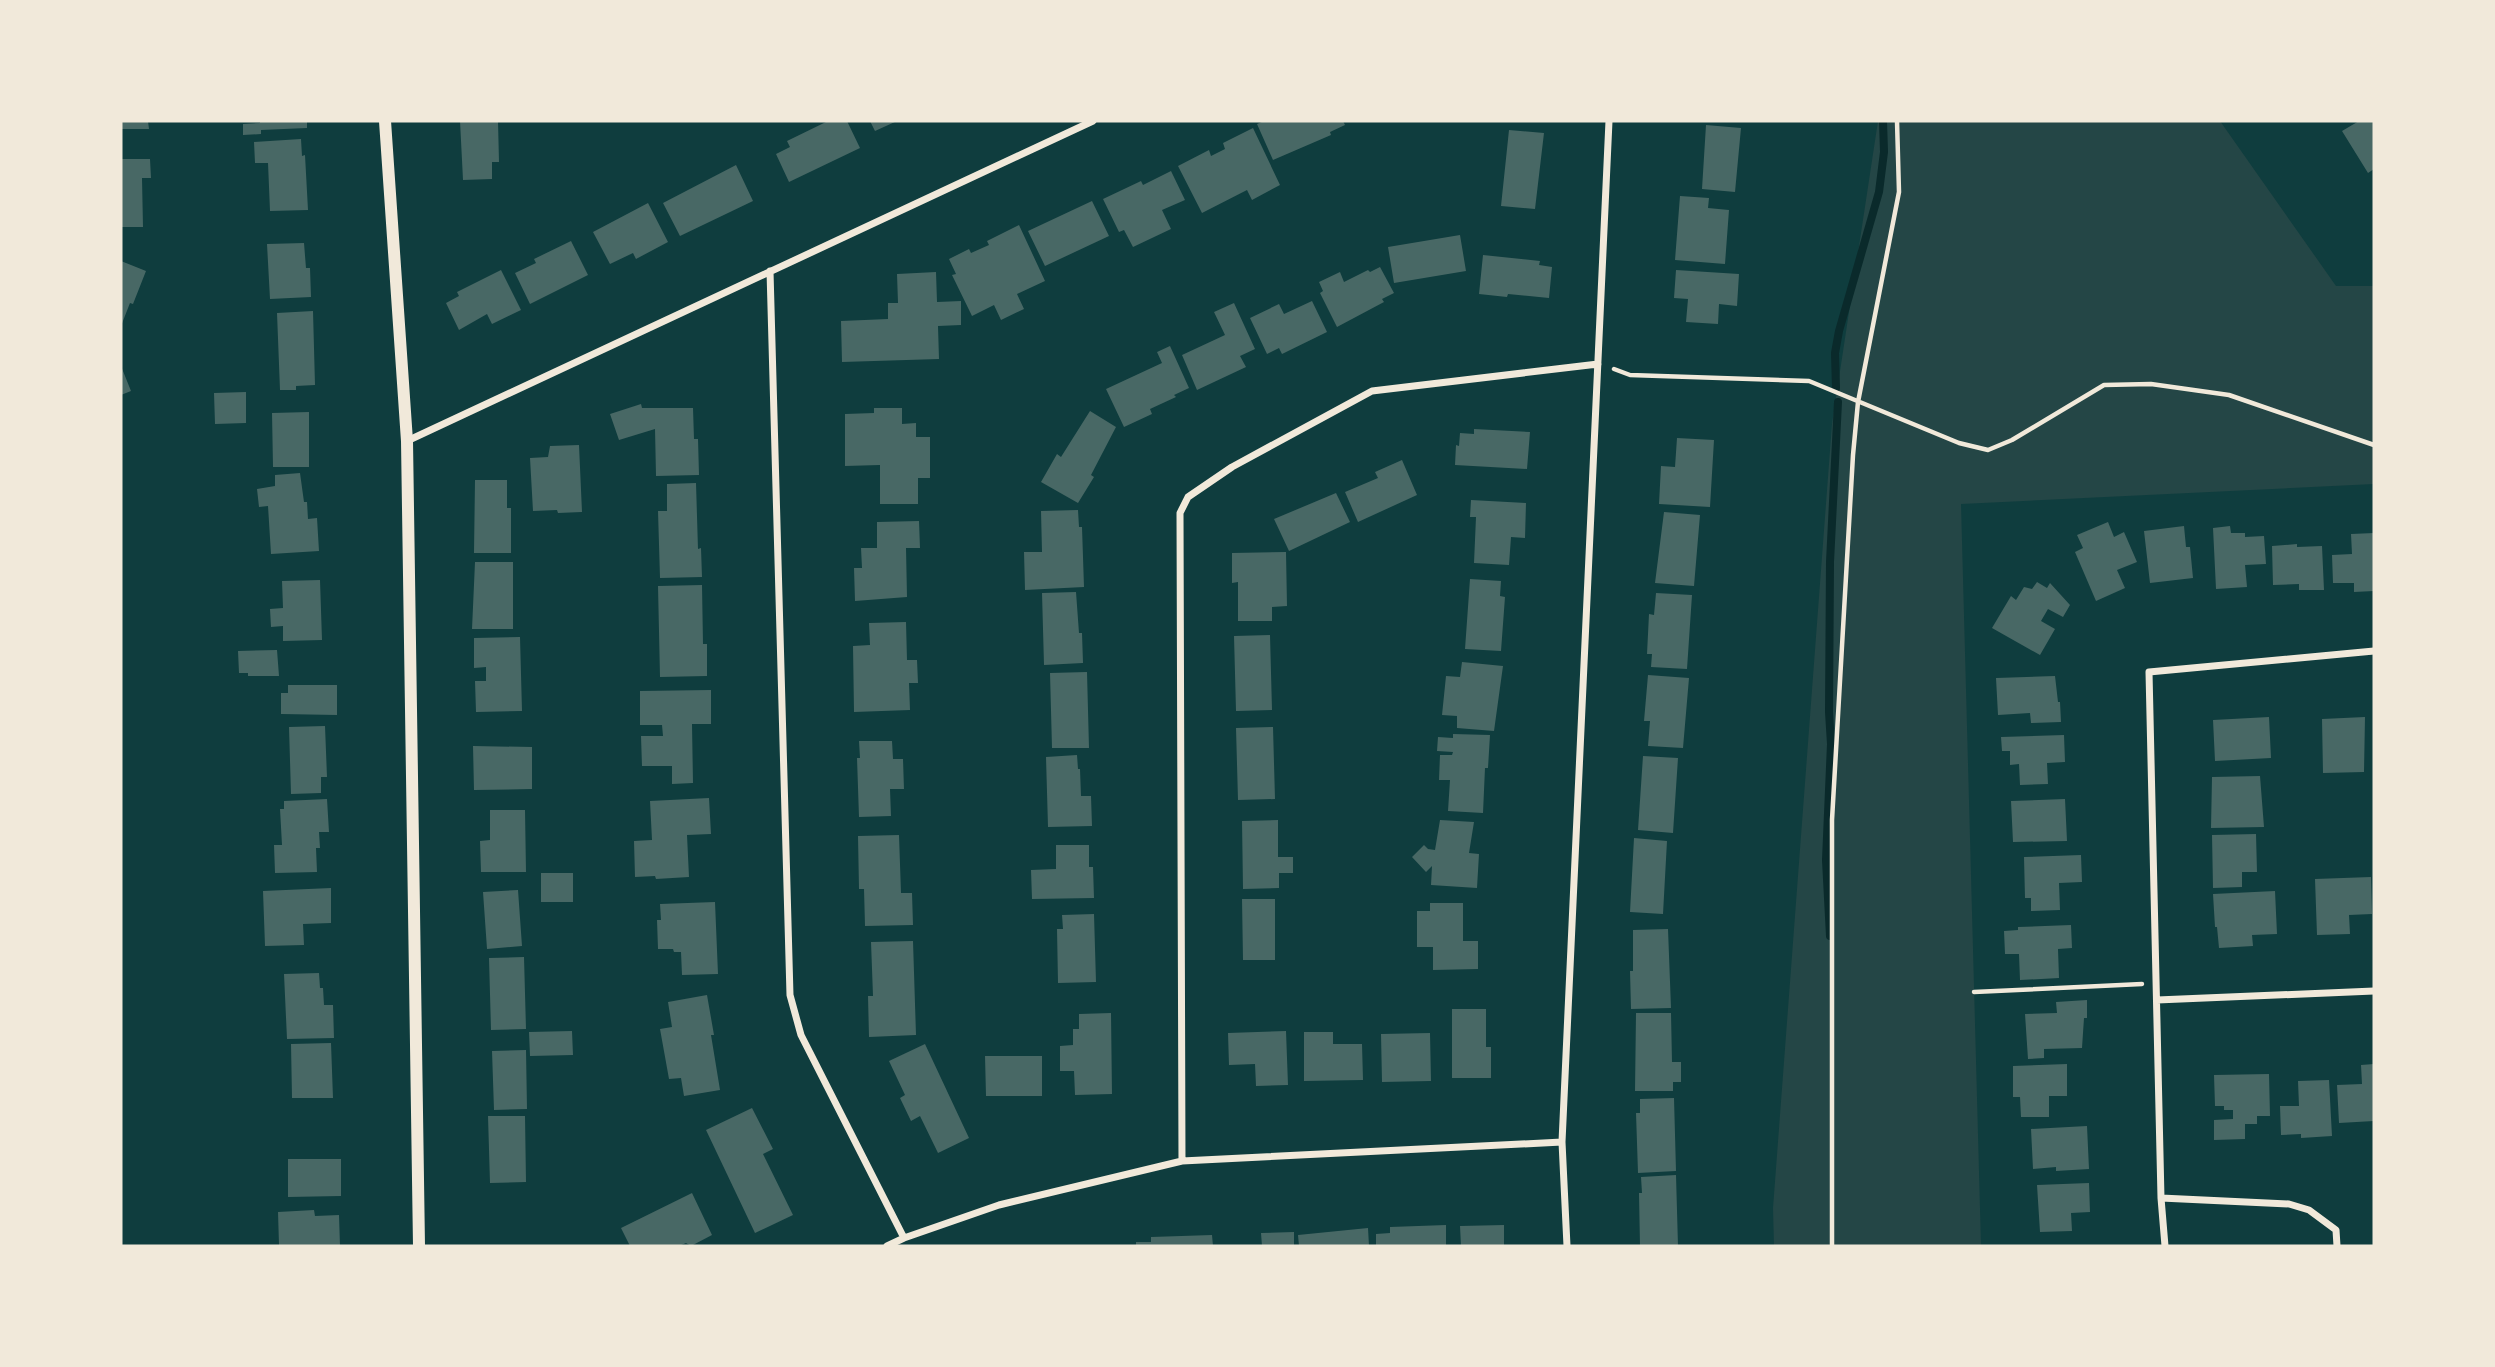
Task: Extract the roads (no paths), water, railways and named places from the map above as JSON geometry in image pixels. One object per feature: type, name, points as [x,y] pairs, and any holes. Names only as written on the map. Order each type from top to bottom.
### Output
[{"type":"street","points":[[385,121],[407,441],[419,1246]]},
{"type":"street","points":[[407,441],[1093,121]]},
{"type":"street","points":[[1567,1246],[1562,1142],[1609,121]]},
{"type":"street","points":[[770,271],[790,995],[801,1034],[904,1238]]},
{"type":"street","points":[[1182,1161],[1180,513],[1188,498],[1232,467],[1372,391],[1598,364]]},
{"type":"street","points":[[2165,1246],[2161,1198],[2148,672],[2374,651]]},
{"type":"street","points":[[2157,1000],[2374,991]]},
{"type":"street","points":[[887,1246],[999,1205],[1182,1161],[1562,1142]]},
{"type":"street","points":[[2161,1198],[2289,1204],[2309,1210],[2336,1230],[2337,1246]]},
{"type":"waterway","points":[[1836,388],[1835,353],[1839,331],[1879,192],[1884,152],[1883,121]]},
{"type":"waterway","points":[[1830,936],[1826,860],[1831,744],[1830,562],[1838,402]]}]
